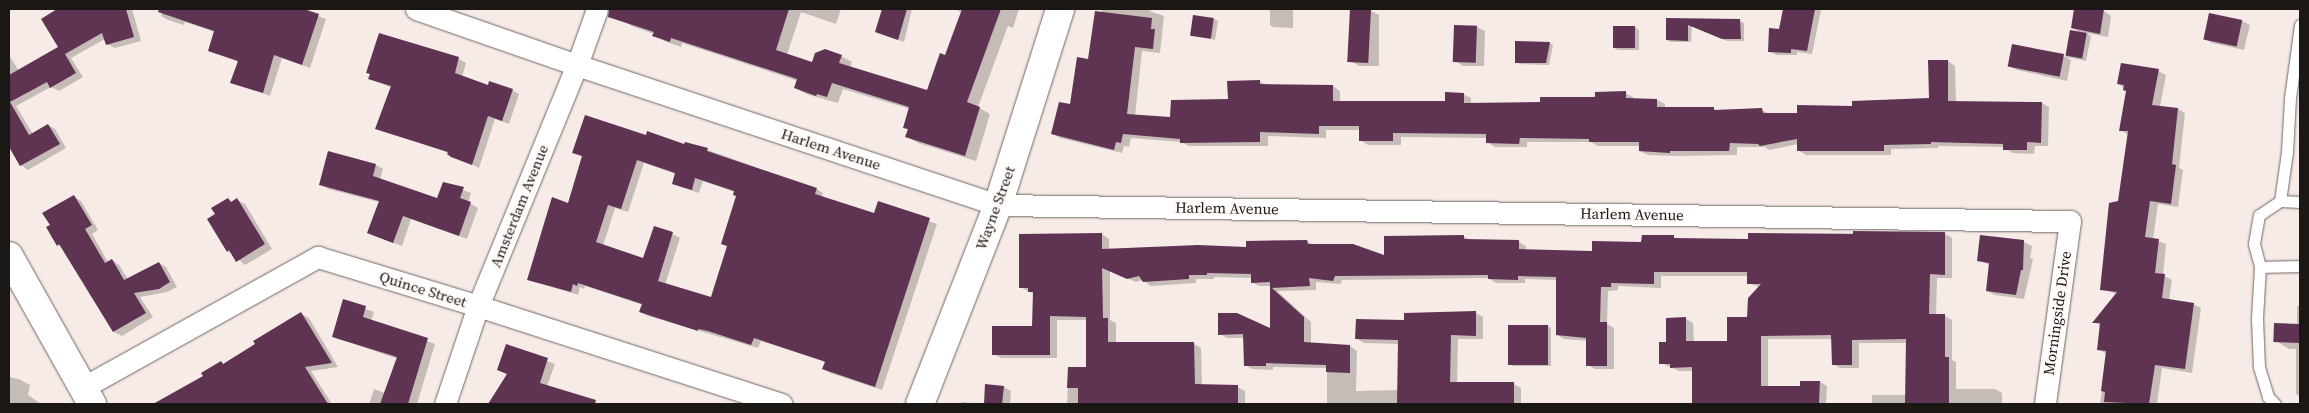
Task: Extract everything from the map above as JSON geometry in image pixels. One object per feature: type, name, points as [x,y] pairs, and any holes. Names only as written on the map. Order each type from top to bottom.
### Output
[{"type":"street","name":"Harlem Avenue","points":[[416,9],[577,65],[998,205],[2070,221]]},
{"type":"street","name":"Amsterdam Avenue","points":[[445,404],[478,306],[577,65],[597,9]]},
{"type":"street","name":"Wayne Street","points":[[920,404],[998,205],[1060,9]]},
{"type":"street","name":"Morningside Drive","points":[[2044,404],[2070,221]]},
{"type":"street","points":[[9,256],[16,278],[88,396]]},
{"type":"street","name":"Quince Street","points":[[88,396],[318,257],[478,306],[782,404]]},
{"type":"lane","points":[[2280,201],[2290,98],[2300,25]]},
{"type":"lane","points":[[2275,404],[2268,396],[2259,367],[2257,318],[2260,267],[2254,244],[2259,215],[2280,201],[2300,202]]},
{"type":"lane","points":[[2260,267],[2300,266]]},
{"type":"building","points":[[57,9],[126,9],[134,37],[106,45],[102,33],[65,54],[76,73],[50,88],[47,82],[10,102],[29,135],[48,124],[60,144],[20,166],[9,147],[9,75],[58,47],[41,19]]},
{"type":"building","points":[[159,9],[304,9],[319,14],[302,65],[274,55],[263,93],[230,83],[238,61],[208,51],[214,31],[158,12]]},
{"type":"building","points":[[609,9],[789,9],[776,50],[812,62],[815,53],[825,49],[842,55],[839,63],[927,90],[940,53],[945,55],[962,9],[1001,9],[967,102],[980,107],[965,156],[905,137],[908,129],[903,128],[909,107],[832,83],[827,97],[817,94],[816,96],[794,88],[797,79],[671,38],[670,42],[652,36],[654,32],[608,17]]},
{"type":"building","points":[[882,9],[907,9],[898,40],[875,32]]},
{"type":"building","points":[[1350,9],[1371,10],[1368,63],[1347,62]]},
{"type":"building","points":[[1783,9],[1815,9],[1807,51],[1791,49],[1791,53],[1768,52],[1769,28],[1779,29]]},
{"type":"building","points":[[2074,9],[2104,9],[2100,34],[2071,28]]},
{"type":"building","points":[[1095,11],[1152,18],[1151,29],[1155,29],[1153,49],[1135,47],[1127,114],[1170,117],[1171,100],[1228,99],[1227,81],[1260,80],[1260,84],[1333,85],[1333,101],[1445,101],[1445,92],[1464,93],[1464,103],[1540,102],[1540,97],[1595,97],[1595,92],[1626,91],[1626,98],[1657,99],[1657,107],[1714,107],[1714,110],[1762,108],[1763,113],[1797,113],[1797,105],[1852,106],[1852,101],[1929,98],[1928,60],[1948,60],[1948,101],[2042,102],[2041,143],[2027,142],[2027,150],[2003,150],[2003,144],[1931,142],[1931,144],[1884,145],[1884,151],[1797,151],[1797,139],[1760,146],[1758,144],[1730,143],[1729,151],[1670,151],[1670,153],[1639,151],[1639,142],[1589,142],[1589,139],[1520,138],[1519,144],[1486,143],[1486,134],[1393,133],[1393,141],[1359,141],[1359,126],[1319,126],[1319,134],[1260,132],[1260,142],[1180,143],[1180,139],[1123,134],[1121,143],[1116,142],[1114,150],[1051,134],[1059,102],[1070,104],[1077,57],[1088,59]]},
{"type":"building","points":[[2209,13],[2242,20],[2237,46],[2203,39]]},
{"type":"building","points":[[1193,15],[1214,18],[1211,39],[1190,36]]},
{"type":"building","points":[[1666,18],[1740,19],[1741,39],[1722,39],[1688,25],[1688,41],[1666,40]]},
{"type":"building","points":[[1454,25],[1477,26],[1476,63],[1453,62]]},
{"type":"building","points":[[1613,26],[1635,26],[1635,48],[1613,48]]},
{"type":"building","points":[[2070,30],[2087,33],[2082,59],[2065,56]]},
{"type":"building","points":[[379,33],[459,57],[455,73],[488,85],[489,81],[513,89],[502,121],[488,116],[472,165],[451,157],[447,154],[448,152],[375,129],[391,86],[368,79],[370,74],[366,73]]},
{"type":"building","points":[[1515,41],[1550,42],[1546,63],[1515,63]]},
{"type":"building","points":[[2012,44],[2064,54],[2060,77],[2008,67]]},
{"type":"building","points":[[2121,63],[2159,69],[2152,105],[2178,108],[2172,164],[2176,165],[2171,204],[2150,201],[2145,237],[2159,239],[2155,273],[2165,274],[2162,298],[2194,303],[2185,369],[2155,365],[2149,404],[2104,402],[2105,392],[2101,391],[2106,351],[2097,350],[2100,323],[2092,323],[2117,292],[2100,290],[2109,203],[2118,201],[2128,131],[2119,131],[2126,91],[2123,90],[2124,85],[2117,84]]},
{"type":"building","points":[[585,115],[646,135],[647,131],[684,144],[685,142],[708,148],[707,151],[817,188],[815,194],[874,213],[878,201],[930,218],[875,387],[822,369],[825,362],[823,361],[754,338],[751,345],[708,331],[698,329],[698,331],[639,312],[642,304],[578,283],[577,286],[573,284],[571,292],[527,280],[552,197],[568,203],[582,156],[572,153]],"holes":[[[637,160],[675,173],[672,184],[692,190],[695,178],[734,191],[733,195],[736,196],[721,244],[727,246],[711,297],[658,281],[673,232],[654,226],[643,258],[596,242],[608,205],[621,209]]]},
{"type":"building","points":[[328,151],[376,164],[373,176],[437,198],[443,182],[464,187],[460,198],[471,202],[459,236],[403,216],[393,243],[367,233],[379,201],[319,185]]},
{"type":"building","points":[[74,195],[92,225],[85,229],[105,263],[112,259],[124,280],[159,262],[170,282],[159,289],[134,293],[146,313],[113,332],[59,244],[57,246],[46,227],[50,225],[42,213]]},
{"type":"building","points":[[228,198],[231,202],[237,198],[265,244],[236,262],[229,250],[227,252],[207,219],[215,214],[211,208]]},
{"type":"building","points":[[1853,231],[1945,232],[1945,275],[1930,274],[1929,314],[1945,314],[1945,357],[1949,357],[1949,404],[1905,404],[1906,339],[1852,340],[1852,365],[1832,365],[1831,335],[1761,336],[1761,386],[1800,386],[1800,381],[1820,381],[1819,404],[1692,404],[1692,367],[1670,368],[1670,364],[1659,364],[1659,342],[1666,342],[1666,318],[1686,317],[1686,341],[1727,341],[1727,317],[1747,317],[1748,298],[1761,284],[1747,284],[1747,272],[1654,272],[1654,284],[1611,283],[1611,287],[1601,287],[1600,322],[1607,322],[1607,366],[1586,366],[1586,338],[1556,335],[1556,277],[1518,276],[1518,280],[1488,279],[1488,275],[1335,276],[1333,281],[1309,278],[1310,286],[1272,288],[1304,317],[1304,342],[1350,345],[1350,373],[1326,372],[1326,365],[1266,363],[1266,366],[1244,366],[1243,334],[1218,335],[1218,313],[1237,313],[1270,328],[1270,282],[1251,283],[1251,274],[1207,273],[1207,275],[1189,275],[1189,279],[1143,282],[1139,276],[1127,279],[1102,268],[1103,318],[1108,318],[1108,342],[1194,342],[1195,384],[1238,385],[1238,404],[1078,404],[1078,388],[1067,388],[1068,367],[1086,367],[1086,317],[1050,316],[1050,355],[992,355],[992,326],[1032,326],[1033,292],[1028,292],[1028,288],[1019,288],[1019,234],[1102,233],[1102,249],[1198,245],[1246,247],[1246,241],[1307,240],[1308,244],[1353,244],[1384,255],[1384,236],[1464,235],[1464,239],[1519,240],[1519,249],[1592,251],[1592,241],[1641,242],[1642,235],[1674,235],[1674,238],[1748,239],[1748,233],[1853,234]]},
{"type":"building","points":[[1980,235],[2024,240],[2023,270],[2021,270],[2016,295],[1986,291],[1989,263],[1977,261]]},
{"type":"building","points":[[343,299],[366,306],[363,317],[428,338],[408,404],[380,404],[397,357],[332,337]]},
{"type":"building","points":[[1476,311],[1476,336],[1451,335],[1450,382],[1514,382],[1514,404],[1397,404],[1398,340],[1355,339],[1356,319],[1404,320],[1404,313]]},
{"type":"building","points":[[301,312],[332,363],[305,367],[328,404],[153,404],[203,376],[201,373],[221,361],[223,364],[255,344],[253,341]]},
{"type":"building","points":[[2274,323],[2300,324],[2299,343],[2273,342]]},
{"type":"building","points":[[1508,325],[1548,325],[1548,365],[1508,365]]},
{"type":"building","points":[[506,344],[548,358],[540,383],[596,400],[595,404],[488,404],[507,374],[497,370]]},
{"type":"building","points":[[985,384],[1004,386],[1002,404],[984,404]]}]
